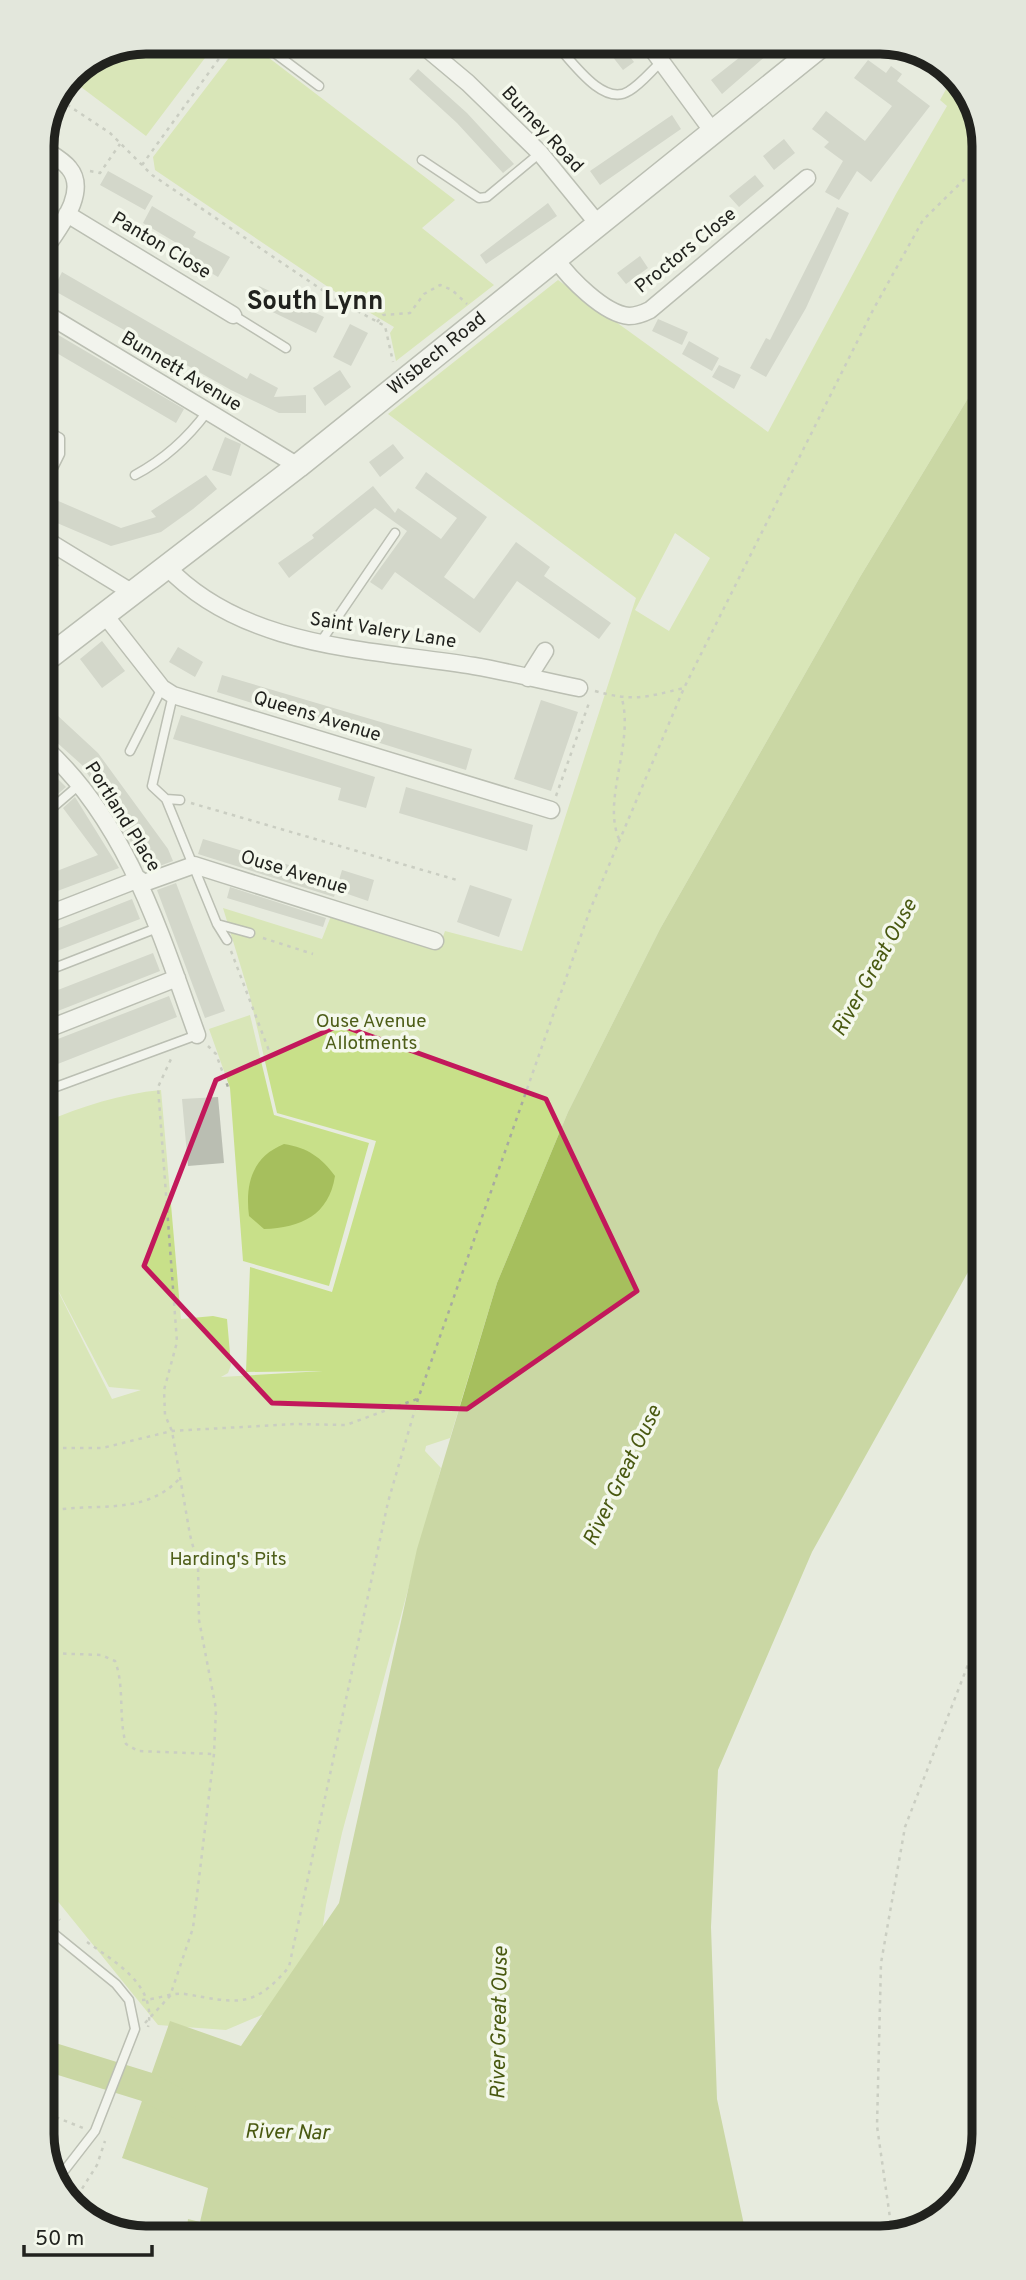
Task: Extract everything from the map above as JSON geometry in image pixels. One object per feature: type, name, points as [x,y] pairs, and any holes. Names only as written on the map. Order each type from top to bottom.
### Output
[{"type":"street","name":"Burney Road","points":[[433,54],[468,83],[540,153],[598,224]]},
{"type":"street","points":[[655,54],[713,132]]},
{"type":"street","name":"Wisbech Road","points":[[54,653],[298,466],[810,54]]},
{"type":"street","points":[[54,157],[69,168],[75,180],[75,198],[54,235]]},
{"type":"street","name":"Proctors Close","points":[[555,258],[574,283],[604,304],[618,313],[638,315],[650,310],[807,178]]},
{"type":"street","name":"Panton Close","points":[[67,214],[233,315]]},
{"type":"street","name":"Bunnett Avenue","points":[[54,319],[298,466]]},
{"type":"street","points":[[54,545],[133,593]]},
{"type":"street","name":"Saint Valery Lane","points":[[166,566],[201,597],[282,635],[319,644],[477,667],[586,689]]},
{"type":"street","points":[[104,614],[168,691]]},
{"type":"street","points":[[528,678],[545,651]]},
{"type":"street","name":"Queens Avenue","points":[[168,691],[551,810]]},
{"type":"street","name":"Portland Place","points":[[54,757],[80,784],[140,881],[197,1035]]},
{"type":"street","points":[[54,912],[140,881],[194,865]]},
{"type":"street","name":"Ouse Avenue","points":[[194,865],[435,942]]},
{"type":"street","points":[[54,1027],[177,978]]},
{"type":"lane","points":[[276,54],[319,86]]},
{"type":"lane","points":[[566,54],[604,94],[615,96],[629,92],[661,62]]},
{"type":"lane","points":[[422,160],[479,198],[487,197],[540,153]]},
{"type":"lane","points":[[233,315],[286,348]]},
{"type":"lane","points":[[135,475],[155,464],[189,435],[207,412]]},
{"type":"lane","points":[[54,434],[60,438],[60,454],[54,466]]},
{"type":"lane","points":[[319,644],[395,533]]},
{"type":"lane","points":[[130,751],[168,691]]},
{"type":"lane","points":[[168,691],[152,786],[166,799],[217,924],[227,940]]},
{"type":"lane","points":[[54,806],[80,784]]},
{"type":"lane","points":[[166,799],[180,800]]},
{"type":"lane","points":[[217,924],[250,933]]},
{"type":"lane","points":[[54,968],[157,928]]},
{"type":"lane","points":[[54,1088],[197,1035]]},
{"type":"lane","points":[[54,1934],[117,1984],[129,2000],[135,2029],[95,2131],[63,2172]]},
{"type":"path","points":[[142,165],[222,54]]},
{"type":"path","points":[[65,103],[110,133],[142,165],[326,292],[385,326],[396,367]]},
{"type":"path","points":[[69,168],[100,173],[121,143]]},
{"type":"path","points":[[129,2000],[152,2000],[183,1993],[215,2001],[237,2001],[259,1994],[276,1983],[289,1967],[385,1513],[418,1399],[590,910],[684,688],[903,252],[923,220],[972,172]]},
{"type":"path","points":[[377,322],[383,315],[410,313],[424,294],[440,285],[452,290],[472,310]]},
{"type":"path","points":[[551,810],[586,689],[622,699],[647,697],[684,688]]},
{"type":"path","points":[[619,839],[613,824],[626,730],[622,699]]},
{"type":"path","points":[[180,800],[457,880]]},
{"type":"path","points":[[250,933],[313,954]]},
{"type":"path","points":[[227,940],[271,1056]]},
{"type":"path","points":[[149,2020],[170,1996],[193,1928],[214,1755],[216,1709],[199,1620],[198,1565],[172,1431],[165,1415],[164,1390],[177,1342],[158,1087],[167,1063],[197,1035],[216,1054],[228,1087]]},
{"type":"path","points":[[54,1448],[102,1448],[172,1431],[293,1424],[346,1425],[418,1399]]},
{"type":"path","points":[[54,1512],[128,1506],[153,1498],[180,1478]]},
{"type":"path","points":[[54,1653],[101,1655],[115,1661],[119,1672],[121,1727],[126,1744],[138,1751],[214,1755]]},
{"type":"path","points":[[891,2225],[877,2126],[881,1963],[905,1827],[972,1654]]},
{"type":"path","points":[[54,2117],[83,2128]]},
{"type":"path","points":[[78,2195],[97,2165],[107,2134]]},
{"type":"highlighted area","points":[[340,1025],[546,1099],[637,1291],[467,1409],[272,1403],[144,1266],[216,1080]]},
{"type":"green space","points":[[208,54],[146,136],[78,85],[95,70],[128,56]]},
{"type":"green space","points":[[232,54],[264,54],[455,200],[422,228],[494,285],[396,361],[390,333],[394,327],[340,295],[155,170],[153,157]]},
{"type":"green space","points":[[949,85],[962,105],[971,134],[972,392],[860,577],[660,929],[568,1112],[497,1283],[450,1438],[426,1446],[425,1451],[441,1468],[342,1833],[326,1905],[318,1959],[278,2008],[226,2030],[158,2025],[54,1897],[54,1283],[112,1399],[141,1390],[109,1387],[54,1282],[54,1118],[131,1094],[161,1090],[181,1319],[213,1316],[227,1319],[231,1365],[228,1373],[221,1377],[323,1371],[246,1372],[250,1267],[332,1292],[376,1141],[277,1113],[250,997],[223,908],[322,939],[333,911],[439,948],[445,931],[522,951],[636,598],[388,414],[558,280],[768,432],[896,194],[947,106],[940,100]],"holes":[[[675,533],[710,558],[669,631],[635,610]]]},
{"type":"green space","points":[[250,1015],[274,1115],[369,1143],[329,1286],[243,1261],[230,1088],[209,1029]]},
{"type":"water","name":"River Great Ouse","points":[[972,392],[972,1265],[812,1552],[718,1770],[711,1927],[717,2099],[744,2226],[187,2226],[188,2219],[200,2222],[208,2188],[122,2158],[170,2021],[241,2046],[339,1903],[417,1549],[497,1283],[568,1112],[660,929],[860,577]]},
{"type":"water","points":[[284,1144],[313,1154],[324,1164],[335,1176],[332,1189],[327,1201],[311,1217],[290,1226],[264,1229],[249,1216],[250,1183],[264,1156]]},
{"type":"building","points":[[610,54],[628,54],[634,62],[623,70]]},
{"type":"building","points":[[744,54],[768,54],[722,94],[711,80]]},
{"type":"building","points":[[868,60],[886,73],[891,66],[902,74],[897,81],[930,106],[871,182],[857,171],[839,200],[825,192],[843,161],[824,147],[829,142],[812,129],[826,111],[865,141],[892,106],[854,78]]},
{"type":"building","points":[[418,69],[467,113],[514,164],[503,173],[457,123],[409,79]]},
{"type":"building","points":[[672,115],[681,129],[600,185],[590,171]]},
{"type":"building","points":[[784,139],[795,153],[774,170],[763,156]]},
{"type":"building","points":[[108,171],[153,196],[145,210],[100,185]]},
{"type":"building","points":[[755,175],[764,186],[739,207],[729,196]]},
{"type":"building","points":[[548,203],[557,216],[486,264],[480,255]]},
{"type":"building","points":[[152,206],[196,232],[193,237],[230,257],[218,277],[186,258],[190,251],[143,223]]},
{"type":"building","points":[[837,207],[849,213],[806,308],[766,377],[750,368],[766,338],[770,340]]},
{"type":"building","points":[[640,256],[648,268],[626,284],[617,273]]},
{"type":"building","points":[[62,272],[247,379],[250,373],[278,388],[274,397],[306,395],[306,413],[279,413],[231,390],[54,291]]},
{"type":"building","points":[[259,286],[324,317],[316,333],[252,302]]},
{"type":"building","points":[[658,319],[688,332],[682,345],[652,331]]},
{"type":"building","points":[[350,324],[368,333],[351,366],[333,357]]},
{"type":"building","points":[[54,332],[184,409],[176,423],[54,351]]},
{"type":"building","points":[[689,341],[719,358],[712,371],[682,354]]},
{"type":"building","points":[[719,365],[741,375],[734,389],[712,377]]},
{"type":"building","points":[[340,370],[351,387],[325,406],[313,388]]},
{"type":"building","points":[[225,437],[241,444],[231,476],[212,470]]},
{"type":"building","points":[[393,444],[404,458],[380,477],[369,462]]},
{"type":"building","points":[[426,472],[487,517],[444,577],[474,599],[516,542],[550,567],[544,576],[611,623],[599,639],[517,581],[480,633],[395,572],[382,590],[370,582],[407,531],[375,508],[289,578],[278,563],[314,538],[312,535],[373,486],[395,513],[398,508],[441,539],[457,518],[415,488]]},
{"type":"building","points":[[206,475],[217,489],[161,532],[111,546],[54,522],[54,499],[121,528],[156,517],[151,511]]},
{"type":"building","points":[[102,641],[125,671],[102,688],[80,659]]},
{"type":"building","points":[[178,647],[203,662],[195,677],[169,662]]},
{"type":"building","points":[[222,675],[472,749],[466,770],[217,692]]},
{"type":"building","points":[[541,700],[578,712],[551,791],[514,779]]},
{"type":"building","points":[[54,712],[98,753],[168,849],[173,861],[149,870],[82,765],[54,740]]},
{"type":"building","points":[[181,715],[375,777],[366,808],[338,800],[341,788],[173,739]]},
{"type":"building","points":[[54,775],[66,787],[54,797]]},
{"type":"building","points":[[406,787],[533,825],[527,851],[399,813]]},
{"type":"building","points":[[75,797],[119,868],[54,892],[54,872],[98,855],[63,808]]},
{"type":"building","points":[[203,839],[339,880],[334,897],[198,854]]},
{"type":"building","points":[[342,870],[374,880],[368,901],[336,890]]},
{"type":"building","points":[[176,883],[225,1011],[205,1018],[157,890]]},
{"type":"building","points":[[470,885],[512,899],[499,937],[457,922]]},
{"type":"building","points":[[230,887],[326,918],[323,927],[227,898]]},
{"type":"building","points":[[132,899],[140,919],[54,952],[54,930]]},
{"type":"building","points":[[153,953],[160,971],[54,1012],[54,992]]},
{"type":"building","points":[[169,996],[177,1017],[54,1065],[54,1041]]},
{"type":"building","points":[[218,1097],[224,1163],[188,1166],[182,1099]]},
{"type":"waterway","name":"River Nar","points":[[54,2058],[147,2087],[181,2105]]},
{"type":"district","name":"South Lynn","points":[[315,302]]},
{"type":"park label","name":"Ouse Avenue Allotments","points":[[371,1033]]},
{"type":"park label","name":"Harding's Pits","points":[[228,1560]]}]
